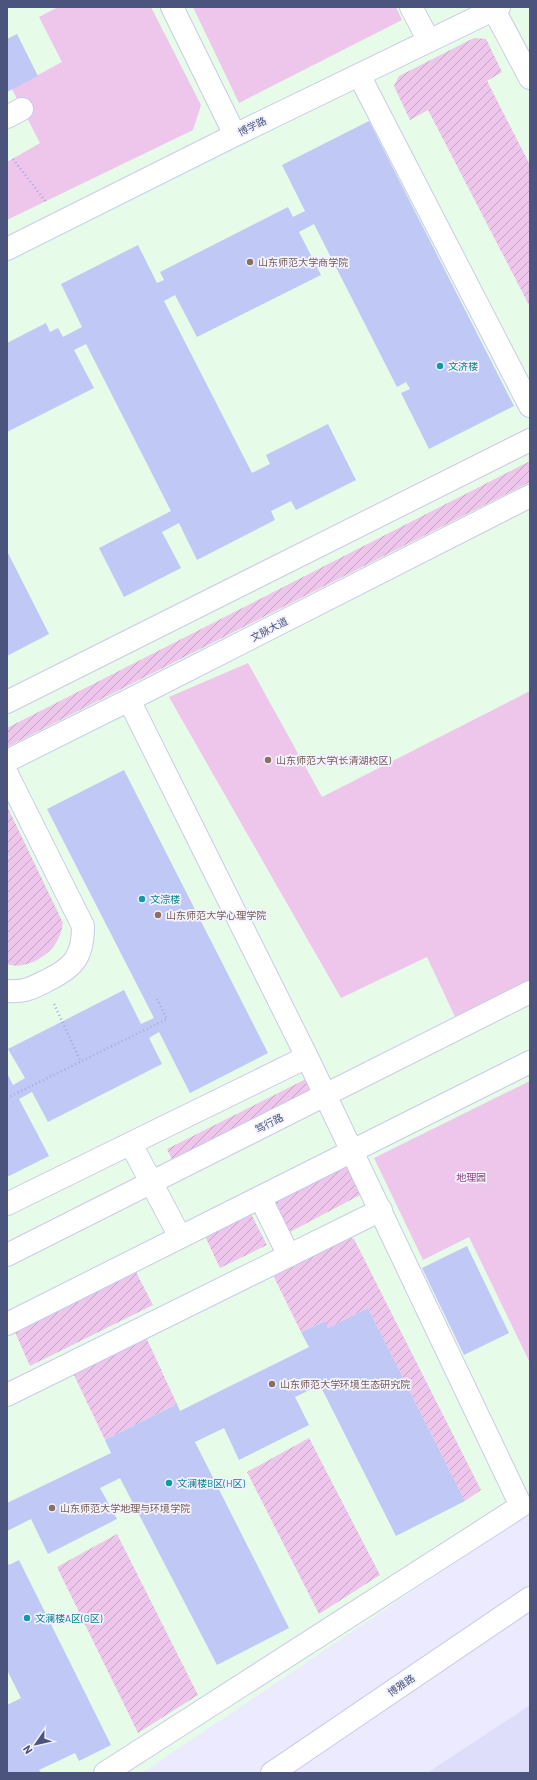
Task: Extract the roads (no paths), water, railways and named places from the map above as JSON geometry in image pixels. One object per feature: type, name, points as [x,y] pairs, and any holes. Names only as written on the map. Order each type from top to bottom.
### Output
[{"type":"street","points":[[172,7],[235,135]]},
{"type":"street","points":[[411,7],[429,41]]},
{"type":"street","points":[[496,8],[530,78]]},
{"type":"street","name":"博学路","points":[[7,249],[235,135],[496,8]]},
{"type":"street","points":[[359,75],[530,406]]},
{"type":"street","points":[[7,702],[530,440]]},
{"type":"street","name":"文脉大道","points":[[7,761],[530,496]]},
{"type":"street","points":[[105,1773],[521,1506],[307,1057],[129,700]]},
{"type":"street","points":[[7,774],[83,926],[83,944],[76,960],[64,972],[25,991],[7,991]]},
{"type":"street","name":"笃行路","points":[[7,1255],[530,992]]},
{"type":"street","points":[[7,1204],[307,1057]]},
{"type":"street","points":[[7,1324],[530,1062]]},
{"type":"street","points":[[131,1144],[180,1237]]},
{"type":"street","points":[[260,1197],[289,1256]]},
{"type":"street","points":[[7,1395],[381,1210]]},
{"type":"street","name":"博雅路","points":[[272,1773],[530,1598]]},
{"type":"place","name":"山东师范大学商学院","points":[[250,262]]},
{"type":"place","name":"文济楼","points":[[440,366]]},
{"type":"place","name":"山东师范大学(长清湖校区)","points":[[268,760]]},
{"type":"place","name":"文淙楼","points":[[142,899]]},
{"type":"place","name":"山东师范大学心理学院","points":[[158,915]]},
{"type":"place","name":"山东师范大学环境生态研究院","points":[[272,1384]]},
{"type":"place","name":"文澜楼B区(H区)","points":[[169,1483]]},
{"type":"place","name":"山东师范大学地理与环境学院","points":[[52,1508]]},
{"type":"place","name":"文澜楼A区(G区)","points":[[27,1618]]},
{"type":"park label","name":"地理园","points":[[471,1177]]}]
